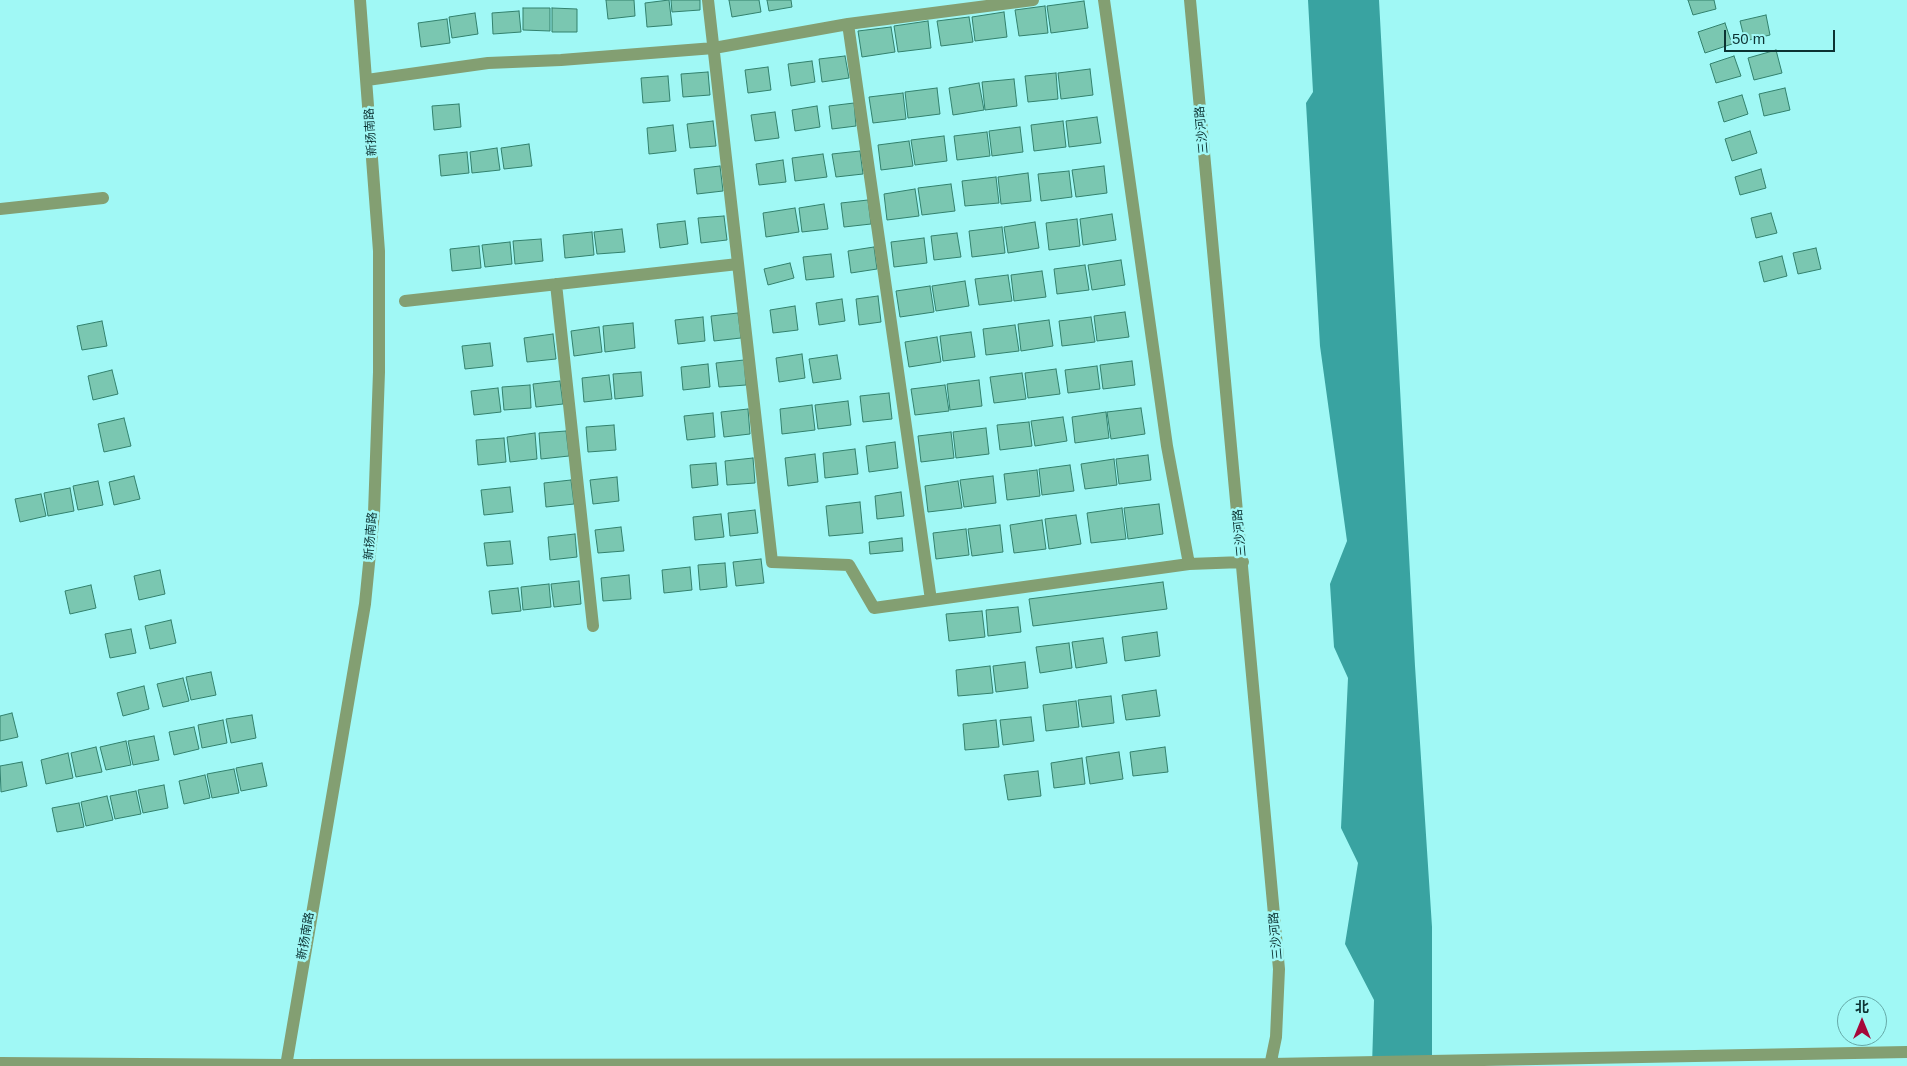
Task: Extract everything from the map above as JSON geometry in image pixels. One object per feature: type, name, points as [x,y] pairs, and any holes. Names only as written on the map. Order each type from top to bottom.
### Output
[{"type":"street","name":"新扬南路","points":[[286,1066],[365,604],[374,513],[379,372],[379,251],[360,0]]},
{"type":"street","points":[[708,0],[772,562],[849,566],[874,608],[1189,564],[1243,562]]},
{"type":"street","points":[[367,80],[488,63],[561,60],[714,48],[848,24],[1033,0]]},
{"type":"street","points":[[1104,0],[1167,446],[1189,564]]},
{"type":"street","name":"三沙河路","points":[[1190,0],[1279,969],[1276,1037],[1271,1065]]},
{"type":"street","points":[[848,24],[930,600]]},
{"type":"street","points":[[0,209],[103,198]]},
{"type":"street","points":[[404,301],[738,264]]},
{"type":"street","points":[[556,284],[593,626]]},
{"type":"street","points":[[0,1063],[286,1066],[1271,1065],[1907,1052]]},
{"type":"water","points":[[1308,0],[1379,0],[1415,666],[1432,927],[1432,1066],[1372,1066],[1374,1000],[1345,944],[1358,863],[1341,828],[1348,678],[1334,647],[1330,584],[1347,541],[1320,346],[1306,103],[1313,92]]},
{"type":"building","points":[[606,0],[634,0],[635,16],[608,19]]},
{"type":"building","points":[[669,0],[672,25],[647,27],[645,3]]},
{"type":"building","points":[[671,0],[700,0],[700,10],[672,12]]},
{"type":"building","points":[[729,0],[759,0],[761,12],[732,17]]},
{"type":"building","points":[[767,0],[791,0],[792,7],[769,11]]},
{"type":"building","points":[[1688,0],[1714,0],[1716,9],[1693,15]]},
{"type":"building","points":[[1084,1],[1088,28],[1051,33],[1047,6]]},
{"type":"building","points":[[1045,6],[1048,33],[1019,36],[1015,10]]},
{"type":"building","points":[[523,8],[550,8],[550,31],[523,30]]},
{"type":"building","points":[[552,8],[577,9],[577,32],[552,32]]},
{"type":"building","points":[[519,11],[521,32],[493,34],[492,13]]},
{"type":"building","points":[[1004,12],[1007,37],[975,41],[972,17]]},
{"type":"building","points":[[475,13],[478,34],[452,38],[449,17]]},
{"type":"building","points":[[1766,15],[1770,35],[1745,41],[1740,21]]},
{"type":"building","points":[[969,17],[973,42],[941,46],[937,21]]},
{"type":"building","points":[[447,19],[450,43],[421,47],[418,23]]},
{"type":"building","points":[[928,21],[931,48],[898,52],[894,26]]},
{"type":"building","points":[[1725,23],[1732,44],[1705,53],[1698,32]]},
{"type":"building","points":[[891,27],[895,52],[862,57],[858,31]]},
{"type":"building","points":[[1776,50],[1782,73],[1754,80],[1748,58]]},
{"type":"building","points":[[845,56],[849,78],[822,82],[819,59]]},
{"type":"building","points":[[1734,56],[1741,76],[1716,83],[1710,64]]},
{"type":"building","points":[[812,61],[815,82],[791,86],[788,64]]},
{"type":"building","points":[[768,67],[771,90],[748,93],[745,70]]},
{"type":"building","points":[[1090,69],[1093,95],[1061,99],[1058,73]]},
{"type":"building","points":[[708,72],[710,95],[683,97],[681,74]]},
{"type":"building","points":[[1056,73],[1058,99],[1028,102],[1025,76]]},
{"type":"building","points":[[668,76],[670,101],[643,103],[641,78]]},
{"type":"building","points":[[1014,79],[1017,106],[985,110],[982,82]]},
{"type":"building","points":[[979,83],[984,110],[953,115],[949,88]]},
{"type":"building","points":[[937,88],[940,114],[908,118],[905,92]]},
{"type":"building","points":[[1785,88],[1790,110],[1764,116],[1759,94]]},
{"type":"building","points":[[903,93],[906,119],[873,123],[869,97]]},
{"type":"building","points":[[1742,95],[1748,114],[1724,122],[1718,102]]},
{"type":"building","points":[[854,103],[856,126],[832,129],[829,106]]},
{"type":"building","points":[[459,104],[461,127],[434,130],[432,106]]},
{"type":"building","points":[[817,106],[820,127],[795,131],[792,110]]},
{"type":"building","points":[[775,112],[779,138],[755,141],[751,115]]},
{"type":"building","points":[[1097,117],[1101,143],[1069,147],[1066,121]]},
{"type":"building","points":[[713,121],[716,146],[690,148],[687,124]]},
{"type":"building","points":[[1063,121],[1066,147],[1034,151],[1031,125]]},
{"type":"building","points":[[673,125],[676,151],[649,154],[647,128]]},
{"type":"building","points":[[1020,127],[1023,152],[992,156],[989,131]]},
{"type":"building","points":[[1750,131],[1757,153],[1732,161],[1725,139]]},
{"type":"building","points":[[987,132],[990,156],[957,160],[954,136]]},
{"type":"building","points":[[944,136],[947,161],[915,165],[911,140]]},
{"type":"building","points":[[909,141],[913,166],[881,170],[878,145]]},
{"type":"building","points":[[529,144],[532,166],[504,169],[501,148]]},
{"type":"building","points":[[497,148],[500,170],[472,173],[470,152]]},
{"type":"building","points":[[860,151],[863,174],[836,177],[832,154]]},
{"type":"building","points":[[467,152],[469,173],[441,176],[439,155]]},
{"type":"building","points":[[823,154],[827,177],[795,181],[792,158]]},
{"type":"building","points":[[783,160],[786,182],[759,185],[756,164]]},
{"type":"building","points":[[720,166],[723,191],[697,194],[694,169]]},
{"type":"building","points":[[1104,166],[1107,193],[1076,197],[1072,170]]},
{"type":"building","points":[[1761,169],[1766,188],[1740,195],[1735,177]]},
{"type":"building","points":[[1069,171],[1072,197],[1041,201],[1038,174]]},
{"type":"building","points":[[1028,173],[1031,201],[1001,204],[998,177]]},
{"type":"building","points":[[996,177],[999,203],[965,206],[962,181]]},
{"type":"building","points":[[951,184],[955,211],[922,215],[918,188]]},
{"type":"building","points":[[915,189],[919,216],[887,220],[884,194]]},
{"type":"building","points":[[868,200],[871,224],[844,227],[841,203]]},
{"type":"building","points":[[824,204],[828,229],[802,232],[799,208]]},
{"type":"building","points":[[795,208],[799,232],[766,237],[763,213]]},
{"type":"building","points":[[1771,213],[1777,233],[1756,238],[1751,218]]},
{"type":"building","points":[[1112,214],[1116,240],[1083,245],[1080,219]]},
{"type":"building","points":[[724,216],[727,240],[701,243],[698,218]]},
{"type":"building","points":[[1077,219],[1080,246],[1049,250],[1046,223]]},
{"type":"building","points":[[685,221],[688,244],[660,248],[657,224]]},
{"type":"building","points":[[1035,222],[1039,248],[1008,253],[1004,227]]},
{"type":"building","points":[[1002,227],[1005,253],[972,257],[969,231]]},
{"type":"building","points":[[622,229],[625,252],[597,254],[594,232]]},
{"type":"building","points":[[592,232],[594,255],[565,258],[563,235]]},
{"type":"building","points":[[957,233],[961,257],[934,260],[931,236]]},
{"type":"building","points":[[924,238],[927,263],[894,267],[891,242]]},
{"type":"building","points":[[541,239],[543,261],[515,264],[513,241]]},
{"type":"building","points":[[510,242],[512,264],[485,267],[482,245]]},
{"type":"building","points":[[479,246],[481,268],[452,271],[450,249]]},
{"type":"building","points":[[874,247],[877,269],[851,273],[848,251]]},
{"type":"building","points":[[1816,248],[1821,269],[1798,274],[1793,253]]},
{"type":"building","points":[[831,254],[834,277],[806,280],[803,257]]},
{"type":"building","points":[[1782,256],[1787,276],[1764,282],[1759,262]]},
{"type":"building","points":[[1121,260],[1125,285],[1092,290],[1088,265]]},
{"type":"building","points":[[790,263],[794,278],[768,285],[764,269]]},
{"type":"building","points":[[1085,265],[1089,290],[1057,294],[1054,269]]},
{"type":"building","points":[[1042,271],[1046,297],[1014,301],[1011,275]]},
{"type":"building","points":[[1008,275],[1012,301],[979,305],[975,279]]},
{"type":"building","points":[[965,281],[969,306],[936,311],[932,286]]},
{"type":"building","points":[[930,286],[934,312],[900,317],[896,291]]},
{"type":"building","points":[[878,296],[881,322],[859,325],[856,299]]},
{"type":"building","points":[[842,299],[845,321],[819,325],[816,303]]},
{"type":"building","points":[[795,306],[798,330],[773,333],[770,310]]},
{"type":"building","points":[[1125,312],[1129,337],[1097,341],[1094,316]]},
{"type":"building","points":[[738,313],[741,338],[714,341],[711,316]]},
{"type":"building","points":[[703,317],[705,341],[678,344],[675,320]]},
{"type":"building","points":[[1091,317],[1095,342],[1062,346],[1059,321]]},
{"type":"building","points":[[1049,320],[1053,346],[1021,351],[1018,324]]},
{"type":"building","points":[[102,321],[107,346],[82,350],[77,326]]},
{"type":"building","points":[[633,323],[635,348],[605,352],[603,326]]},
{"type":"building","points":[[1015,325],[1019,351],[986,355],[983,329]]},
{"type":"building","points":[[599,327],[602,352],[574,356],[571,331]]},
{"type":"building","points":[[971,332],[975,357],[943,361],[940,336]]},
{"type":"building","points":[[553,334],[556,359],[527,362],[524,338]]},
{"type":"building","points":[[937,337],[941,362],[909,367],[905,342]]},
{"type":"building","points":[[490,343],[493,366],[465,369],[462,346]]},
{"type":"building","points":[[802,354],[805,378],[779,382],[776,358]]},
{"type":"building","points":[[837,355],[841,379],[813,383],[809,359]]},
{"type":"building","points":[[744,360],[746,385],[719,387],[716,363]]},
{"type":"building","points":[[1132,361],[1135,385],[1103,389],[1100,365]]},
{"type":"building","points":[[708,364],[710,387],[683,390],[681,367]]},
{"type":"building","points":[[1097,366],[1100,389],[1068,393],[1065,370]]},
{"type":"building","points":[[1056,369],[1060,394],[1028,398],[1025,373]]},
{"type":"building","points":[[112,370],[118,394],[93,400],[88,376]]},
{"type":"building","points":[[641,372],[643,396],[615,399],[613,374]]},
{"type":"building","points":[[1022,373],[1026,399],[994,403],[990,377]]},
{"type":"building","points":[[609,375],[612,399],[584,402],[582,378]]},
{"type":"building","points":[[979,380],[982,406],[950,410],[947,384]]},
{"type":"building","points":[[560,381],[563,404],[536,407],[533,384]]},
{"type":"building","points":[[530,385],[531,408],[504,410],[502,387]]},
{"type":"building","points":[[945,385],[949,411],[915,415],[911,389]]},
{"type":"building","points":[[498,388],[501,412],[474,415],[471,391]]},
{"type":"building","points":[[889,393],[892,419],[863,422],[860,396]]},
{"type":"building","points":[[848,401],[851,425],[818,429],[815,405]]},
{"type":"building","points":[[812,405],[815,430],[782,434],[780,409]]},
{"type":"building","points":[[1141,408],[1145,434],[1111,439],[1107,412]]},
{"type":"building","points":[[748,409],[750,434],[724,437],[721,412]]},
{"type":"building","points":[[1106,412],[1109,438],[1075,443],[1072,417]]},
{"type":"building","points":[[713,413],[715,437],[687,440],[684,416]]},
{"type":"building","points":[[1063,417],[1067,441],[1035,446],[1031,421]]},
{"type":"building","points":[[124,418],[131,446],[104,452],[98,424]]},
{"type":"building","points":[[1029,422],[1032,446],[1000,450],[997,425]]},
{"type":"building","points":[[614,425],[616,450],[588,452],[586,427]]},
{"type":"building","points":[[986,428],[989,454],[956,458],[953,432]]},
{"type":"building","points":[[566,431],[569,456],[541,459],[539,433]]},
{"type":"building","points":[[951,432],[954,458],[921,462],[918,436]]},
{"type":"building","points":[[535,433],[537,459],[510,462],[507,437]]},
{"type":"building","points":[[504,438],[506,462],[478,465],[476,440]]},
{"type":"building","points":[[895,442],[898,468],[869,472],[866,446]]},
{"type":"building","points":[[855,449],[858,474],[825,478],[823,453]]},
{"type":"building","points":[[815,454],[818,482],[788,486],[785,458]]},
{"type":"building","points":[[1148,455],[1151,480],[1119,484],[1116,459]]},
{"type":"building","points":[[753,458],[755,483],[727,485],[725,461]]},
{"type":"building","points":[[1114,459],[1117,485],[1085,489],[1081,464]]},
{"type":"building","points":[[716,463],[718,485],[692,488],[690,465]]},
{"type":"building","points":[[1070,465],[1074,491],[1042,495],[1039,469]]},
{"type":"building","points":[[1037,470],[1040,496],[1007,500],[1004,474]]},
{"type":"building","points":[[134,476],[140,499],[114,505],[109,482]]},
{"type":"building","points":[[993,476],[996,503],[964,507],[960,480]]},
{"type":"building","points":[[617,477],[619,501],[593,504],[590,480]]},
{"type":"building","points":[[571,480],[574,504],[546,507],[544,483]]},
{"type":"building","points":[[98,481],[103,505],[78,510],[73,486]]},
{"type":"building","points":[[958,481],[962,508],[928,512],[925,486]]},
{"type":"building","points":[[510,487],[513,512],[484,515],[481,490]]},
{"type":"building","points":[[70,488],[74,511],[48,516],[44,493]]},
{"type":"building","points":[[901,492],[904,516],[877,519],[875,496]]},
{"type":"building","points":[[41,494],[46,516],[20,522],[15,499]]},
{"type":"building","points":[[860,502],[863,533],[829,536],[826,506]]},
{"type":"building","points":[[1159,504],[1163,534],[1128,539],[1124,508]]},
{"type":"building","points":[[1122,508],[1126,539],[1091,543],[1087,513]]},
{"type":"building","points":[[755,510],[758,533],[730,536],[728,513]]},
{"type":"building","points":[[721,514],[724,537],[695,540],[693,517]]},
{"type":"building","points":[[1076,515],[1081,544],[1049,549],[1045,519]]},
{"type":"building","points":[[1042,520],[1046,549],[1014,553],[1010,525]]},
{"type":"building","points":[[1000,525],[1003,552],[972,556],[968,529]]},
{"type":"building","points":[[621,527],[624,551],[598,553],[595,530]]},
{"type":"building","points":[[966,529],[969,555],[936,559],[933,533]]},
{"type":"building","points":[[575,534],[577,557],[550,560],[548,537]]},
{"type":"building","points":[[902,538],[903,551],[870,554],[869,542]]},
{"type":"building","points":[[510,541],[513,564],[487,566],[484,543]]},
{"type":"building","points":[[761,559],[764,583],[736,586],[733,562]]},
{"type":"building","points":[[725,563],[727,587],[700,590],[698,565]]},
{"type":"building","points":[[690,567],[692,590],[664,593],[662,570]]},
{"type":"building","points":[[160,570],[165,594],[139,600],[134,576]]},
{"type":"building","points":[[629,575],[631,599],[603,601],[601,578]]},
{"type":"building","points":[[579,581],[581,604],[554,607],[551,584]]},
{"type":"building","points":[[1163,582],[1167,609],[1033,626],[1029,599]]},
{"type":"building","points":[[549,584],[551,607],[523,610],[521,587]]},
{"type":"building","points":[[91,585],[96,608],[70,614],[65,591]]},
{"type":"building","points":[[518,588],[521,611],[492,614],[489,591]]},
{"type":"building","points":[[1018,607],[1021,632],[988,636],[986,610]]},
{"type":"building","points":[[982,611],[985,637],[949,641],[946,614]]},
{"type":"building","points":[[171,620],[176,643],[150,649],[145,626]]},
{"type":"building","points":[[131,629],[136,653],[110,658],[105,634]]},
{"type":"building","points":[[1157,632],[1160,656],[1125,661],[1122,637]]},
{"type":"building","points":[[1103,638],[1107,663],[1076,668],[1072,642]]},
{"type":"building","points":[[1069,643],[1072,668],[1040,673],[1036,647]]},
{"type":"building","points":[[1025,662],[1028,688],[996,692],[993,666]]},
{"type":"building","points":[[990,666],[993,693],[958,696],[956,670]]},
{"type":"building","points":[[211,672],[216,695],[191,700],[186,677]]},
{"type":"building","points":[[183,678],[189,701],[163,707],[157,684]]},
{"type":"building","points":[[144,686],[149,709],[123,716],[117,693]]},
{"type":"building","points":[[1156,690],[1160,716],[1126,720],[1122,695]]},
{"type":"building","points":[[1111,696],[1114,723],[1082,727],[1078,700]]},
{"type":"building","points":[[1076,701],[1079,727],[1046,731],[1043,705]]},
{"type":"building","points":[[12,713],[18,737],[0,741],[0,716]]},
{"type":"building","points":[[252,715],[256,738],[231,743],[226,719]]},
{"type":"building","points":[[1031,717],[1034,741],[1003,745],[1000,720]]},
{"type":"building","points":[[223,720],[227,743],[202,748],[198,725]]},
{"type":"building","points":[[996,720],[999,747],[965,750],[963,724]]},
{"type":"building","points":[[194,727],[199,749],[174,755],[169,732]]},
{"type":"building","points":[[154,736],[159,760],[133,765],[128,741]]},
{"type":"building","points":[[126,741],[131,765],[106,770],[100,747]]},
{"type":"building","points":[[96,747],[102,772],[76,777],[71,753]]},
{"type":"building","points":[[1165,747],[1168,772],[1133,776],[1130,752]]},
{"type":"building","points":[[1119,752],[1123,779],[1090,784],[1086,757]]},
{"type":"building","points":[[68,753],[73,778],[46,784],[41,760]]},
{"type":"building","points":[[1082,758],[1085,784],[1054,788],[1051,763]]},
{"type":"building","points":[[22,762],[27,786],[1,792],[0,766]]},
{"type":"building","points":[[262,763],[267,786],[241,791],[236,768]]},
{"type":"building","points":[[234,769],[239,793],[212,798],[207,774]]},
{"type":"building","points":[[1038,771],[1041,796],[1008,800],[1004,775]]},
{"type":"building","points":[[205,775],[210,798],[184,804],[179,781]]},
{"type":"building","points":[[164,785],[168,808],[143,813],[138,790]]},
{"type":"building","points":[[136,791],[141,814],[115,819],[110,796]]},
{"type":"building","points":[[107,796],[113,820],[86,826],[81,802]]},
{"type":"building","points":[[79,803],[84,827],[57,832],[52,808]]}]
